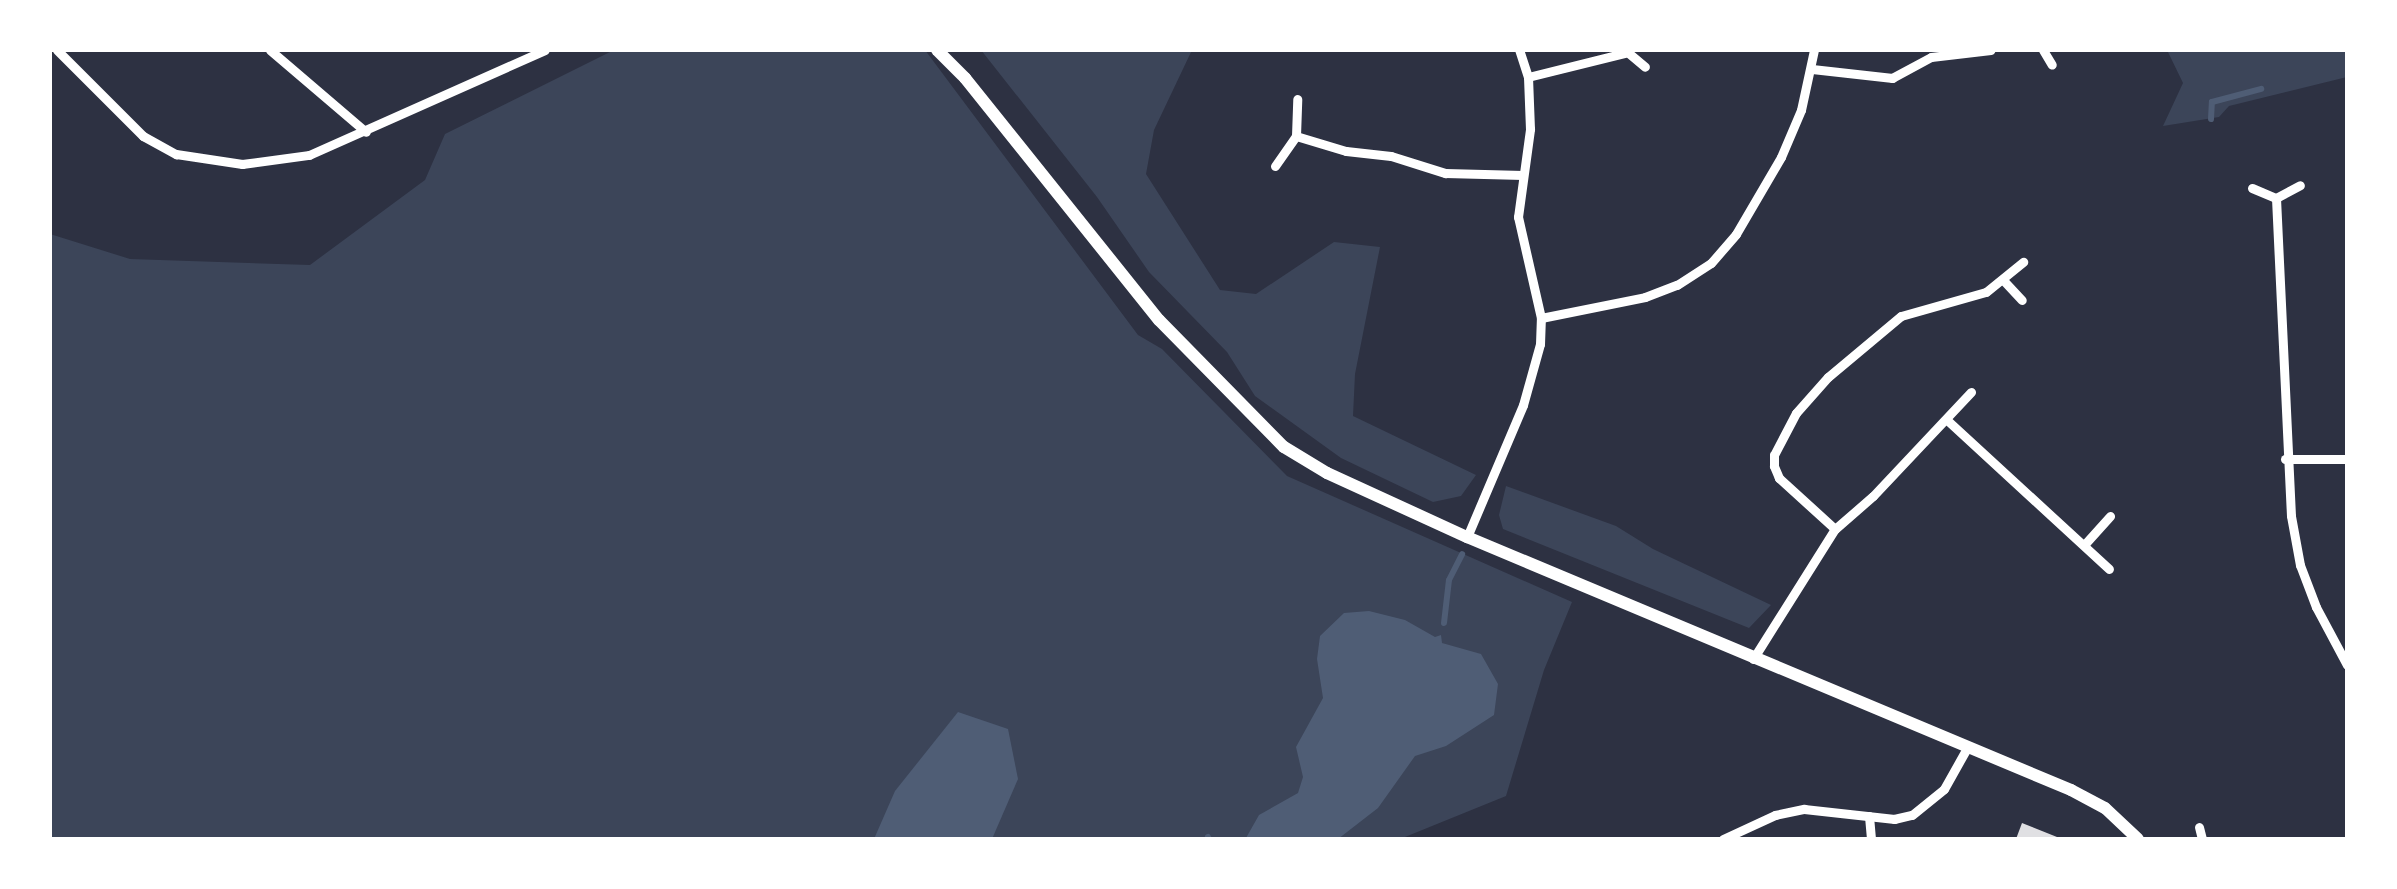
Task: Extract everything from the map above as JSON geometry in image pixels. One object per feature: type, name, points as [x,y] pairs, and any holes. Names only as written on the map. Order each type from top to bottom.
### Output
[{"type":"main road","points":[[938,50],[966,78],[1159,320],[1284,447],[1327,472],[1467,537],[2071,790],[2105,808],[2138,839]]},
{"type":"main road","points":[[949,50],[966,78]]},
{"type":"street","points":[[57,50],[143,136],[176,154],[242,164],[276,162],[366,132],[545,50]]},
{"type":"street","points":[[270,50],[366,132]]},
{"type":"street","points":[[1467,537],[1522,405],[1540,344],[1541,318],[1518,217],[1530,129],[1528,77],[1519,50]]},
{"type":"street","points":[[1541,318],[1645,298],[1677,286],[1711,263],[1736,234],[1780,157],[1812,69],[1814,50]]},
{"type":"street","points":[[1812,69],[1892,78],[1931,57],[1991,50]]},
{"type":"street","points":[[2044,50],[2052,66]]},
{"type":"street","points":[[1528,77],[1625,52],[1645,67]]},
{"type":"street","points":[[1274,166],[1296,136],[1296,99]]},
{"type":"street","points":[[1296,136],[1346,152],[1391,156],[1445,173],[1523,175]]},
{"type":"street","points":[[2276,198],[2300,184]]},
{"type":"street","points":[[2252,188],[2276,198]]},
{"type":"street","points":[[2276,198],[2285,459],[2300,564],[2316,607],[2347,665]]},
{"type":"street","points":[[1835,529],[1779,478],[1774,466],[1774,455],[1796,413],[1828,377],[1901,316],[1972,298],[2004,282],[2023,262]]},
{"type":"street","points":[[2004,282],[2022,300]]},
{"type":"street","points":[[1752,659],[1835,529],[1971,392]]},
{"type":"street","points":[[1947,420],[2109,569]]},
{"type":"street","points":[[2285,459],[2347,459]]},
{"type":"street","points":[[2084,545],[2110,516]]},
{"type":"street","points":[[1724,839],[1775,814],[1804,809],[1894,819],[1930,804],[1956,774],[1967,748]]},
{"type":"street","points":[[1869,816],[1872,839]]},
{"type":"street","points":[[2199,827],[2202,839]]},
{"type":"shaded area","points":[[614,50],[925,50],[1138,335],[1162,349],[1287,476],[1572,602],[1544,670],[1506,796],[1400,839],[50,839],[50,234],[130,259],[310,265],[425,180],[445,134]]},
{"type":"shaded area","points":[[981,50],[1192,50],[1154,130],[1146,174],[1220,290],[1256,294],[1334,242],[1380,247],[1355,374],[1353,416],[1476,475],[1461,496],[1433,502],[1341,458],[1255,396],[1227,352],[1149,272],[1097,197]]},
{"type":"shaded area","points":[[2167,50],[2347,50],[2347,77],[2229,106],[2219,117],[2163,126],[2183,83]]},
{"type":"shaded area","points":[[1506,486],[1616,526],[1653,549],[1771,605],[1749,628],[1503,529],[1499,515]]},
{"type":"shaded area","points":[[1369,611],[1405,620],[1435,637],[1441,635],[1442,643],[1481,654],[1498,684],[1494,715],[1446,746],[1415,756],[1378,808],[1338,839],[1233,839],[1246,838],[1259,815],[1298,793],[1303,777],[1296,747],[1323,698],[1317,659],[1320,636],[1344,613]]},
{"type":"shaded area","points":[[958,712],[1008,729],[1018,779],[992,839],[874,839],[895,791]]},
{"type":"building","points":[[2022,823],[2062,839],[2016,839]]},
{"type":"waterway","points":[[2211,119],[2212,102],[2261,89]]},
{"type":"waterway","points":[[1444,623],[1449,580],[1462,554]]}]
